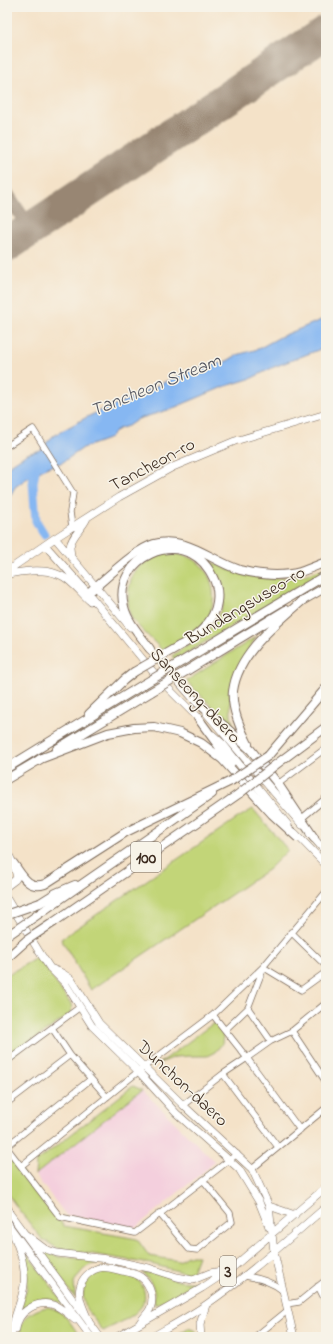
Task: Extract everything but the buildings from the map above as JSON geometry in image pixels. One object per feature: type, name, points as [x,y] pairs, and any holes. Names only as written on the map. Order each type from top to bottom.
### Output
[{"type":"highway","points":[[88,593],[140,551],[153,544],[166,542],[181,543],[240,570],[259,574],[278,575],[300,572],[326,562]]},
{"type":"highway","points":[[7,768],[75,726],[134,672],[186,642],[211,620],[217,608],[218,594],[215,580],[206,566],[197,557],[182,550],[169,549],[145,556],[135,565],[126,577],[123,594],[124,607],[129,620],[150,649]]},
{"type":"highway","name":"Bundangsuseo-ro","points":[[75,726],[326,575]]},
{"type":"highway","name":"Bundangsuseo-ro","points":[[40,759],[326,587]]},
{"type":"highway","points":[[251,750],[236,717],[233,693],[237,676],[244,663],[263,636],[303,600]]},
{"type":"highway","name":"100","points":[[7,936],[268,756],[326,688]]},
{"type":"highway","points":[[195,700],[251,750],[278,784],[314,838]]},
{"type":"highway","points":[[198,718],[247,785]]},
{"type":"highway","points":[[7,779],[40,759],[108,733],[134,728],[154,727],[180,734],[201,743],[222,759],[272,814],[297,837]]},
{"type":"highway","name":"100","points":[[7,954],[240,793],[326,727]]},
{"type":"highway","points":[[13,863],[27,882],[36,886],[45,884],[107,843],[231,781]]},
{"type":"highway","points":[[9,914],[40,903],[56,893],[91,878]]},
{"type":"highway","points":[[7,958],[28,940]]},
{"type":"main road","name":"Tancheon-ro","points":[[7,572],[87,517],[173,466],[234,441],[326,414]]},
{"type":"main road","points":[[71,557],[70,547],[75,537],[84,526],[87,517]]},
{"type":"main road","name":"Sanseong-daero","points":[[55,538],[270,789],[326,850]]},
{"type":"main road","name":"Sanseong-daero","points":[[45,545],[88,593],[159,679],[222,744],[297,837],[326,865]]},
{"type":"main road","points":[[7,572],[46,571],[57,574],[69,581],[103,612]]},
{"type":"main road","points":[[7,851],[13,863],[17,877],[7,886]]},
{"type":"main road","name":"Dunchon-daero","points":[[8,901],[50,968],[65,983],[92,1026],[183,1105],[252,1169],[270,1206],[274,1252],[294,1337]]},
{"type":"main road","name":"Dunchon-daero","points":[[50,968],[71,979],[99,1023],[142,1069],[176,1113],[230,1160],[246,1179],[259,1202],[272,1234]]},
{"type":"main road","name":"3","points":[[117,1337],[202,1288],[231,1269],[326,1188]]},
{"type":"main road","points":[[270,1206],[295,1215]]},
{"type":"main road","name":"3","points":[[152,1337],[206,1305],[245,1276],[326,1206]]},
{"type":"main road","points":[[8,1210],[88,1327]]},
{"type":"main road","points":[[8,1224],[88,1327]]},
{"type":"main road","points":[[8,1224],[21,1257],[24,1275],[24,1285],[11,1328],[11,1337]]},
{"type":"main road","points":[[25,1234],[45,1249],[57,1253],[106,1259],[149,1268],[177,1277],[193,1280],[210,1273],[231,1269]]},
{"type":"main road","points":[[91,1337],[79,1296],[80,1286],[89,1273],[96,1268],[105,1267],[137,1275],[148,1285],[151,1292],[150,1309],[138,1325]]},
{"type":"main road","points":[[15,1337],[16,1326],[21,1316],[36,1304],[59,1307],[100,1337]]},
{"type":"main road","points":[[201,1336],[200,1324],[206,1305]]},
{"type":"street","points":[[7,446],[33,429],[73,493],[70,512],[72,527]]},
{"type":"street","points":[[278,784],[326,748]]},
{"type":"street","points":[[301,819],[326,798]]},
{"type":"street","points":[[21,1166],[107,1096],[213,1015],[264,966],[326,892]]},
{"type":"street","points":[[291,932],[326,966]]},
{"type":"street","points":[[264,966],[301,990],[326,972]]},
{"type":"street","points":[[225,1030],[248,1008],[264,966]]},
{"type":"street","points":[[183,1105],[223,1074],[271,1041],[292,1032],[326,1003]]},
{"type":"street","points":[[7,1061],[80,1008]]},
{"type":"street","points":[[248,1008],[271,1041]]},
{"type":"street","points":[[213,1015],[300,1130]]},
{"type":"street","points":[[52,1028],[70,1055],[107,1096]]},
{"type":"street","points":[[292,1032],[326,1082]]},
{"type":"street","points":[[7,1103],[70,1055]]},
{"type":"street","points":[[223,1074],[278,1147]]},
{"type":"street","points":[[92,1079],[7,1147],[60,1217],[135,1233],[237,1154]]},
{"type":"street","points":[[252,1169],[326,1108]]},
{"type":"street","points":[[159,1213],[189,1249],[197,1250],[232,1222],[230,1213],[204,1180]]},
{"type":"street","points":[[245,1276],[258,1278],[269,1282],[282,1290]]},
{"type":"street","points":[[255,1337],[286,1308],[298,1302],[326,1280]]},
{"type":"street","points":[[318,1286],[326,1302]]},
{"type":"shaded area","points":[[142,1090],[215,1162],[135,1228],[66,1215],[35,1175]]},
{"type":"green space","points":[[167,552],[193,559],[200,565],[210,580],[213,589],[213,598],[212,607],[204,623],[190,635],[163,651],[132,619],[129,612],[128,598],[131,580],[138,568],[150,559]]},
{"type":"green space","points":[[211,562],[231,570],[263,578],[296,577],[326,568],[326,570],[175,660],[172,656],[213,626],[223,606],[223,589]]},
{"type":"green space","points":[[257,636],[250,647],[230,693],[231,716],[234,728],[186,681]]},
{"type":"green space","points":[[253,809],[288,850],[269,869],[91,990],[61,939],[236,819]]},
{"type":"green space","points":[[38,957],[72,1006],[70,1014],[7,1059],[7,975]]},
{"type":"green space","points":[[215,1022],[223,1036],[222,1044],[215,1052],[207,1056],[175,1057],[160,1063]]},
{"type":"green space","points":[[133,1086],[142,1090],[35,1175],[36,1162]]},
{"type":"green space","points":[[7,1153],[64,1226],[137,1239],[149,1256],[179,1261],[187,1256],[198,1256],[192,1272],[189,1274],[151,1264],[57,1248],[42,1239],[7,1193]]},
{"type":"green space","points":[[23,1248],[65,1305],[51,1300],[41,1299],[32,1302],[20,1311],[27,1288],[27,1266]]},
{"type":"green space","points":[[39,1248],[60,1257],[105,1262],[90,1265],[83,1270],[74,1282],[75,1298]]},
{"type":"green space","points":[[102,1269],[125,1274],[137,1279],[143,1287],[145,1298],[138,1311],[103,1331],[90,1314],[83,1296],[86,1283],[89,1278]]},
{"type":"green space","points":[[143,1273],[158,1273],[179,1281],[196,1283],[158,1304],[154,1304],[155,1295],[153,1287]]},
{"type":"green space","points":[[48,1307],[63,1315],[80,1337],[21,1337],[21,1325],[27,1316],[37,1310]]},
{"type":"green space","points":[[188,1328],[196,1331],[196,1337],[174,1337]]},
{"type":"water","name":"Tancheon Stream","points":[[326,318],[326,347],[274,367],[252,378],[223,387],[171,409],[138,419],[128,426],[118,429],[108,439],[83,448],[63,462],[48,467],[26,479],[15,487],[7,502],[7,467],[27,454],[40,450],[53,436],[87,417],[186,372],[196,371],[201,367],[227,361],[237,355],[258,349],[280,337]]},
{"type":"waterway","points":[[36,466],[33,483],[36,521],[44,534]]},
{"type":"taxiway","points":[[7,194],[31,230]]},
{"type":"runway","points":[[7,245],[326,32]]}]
